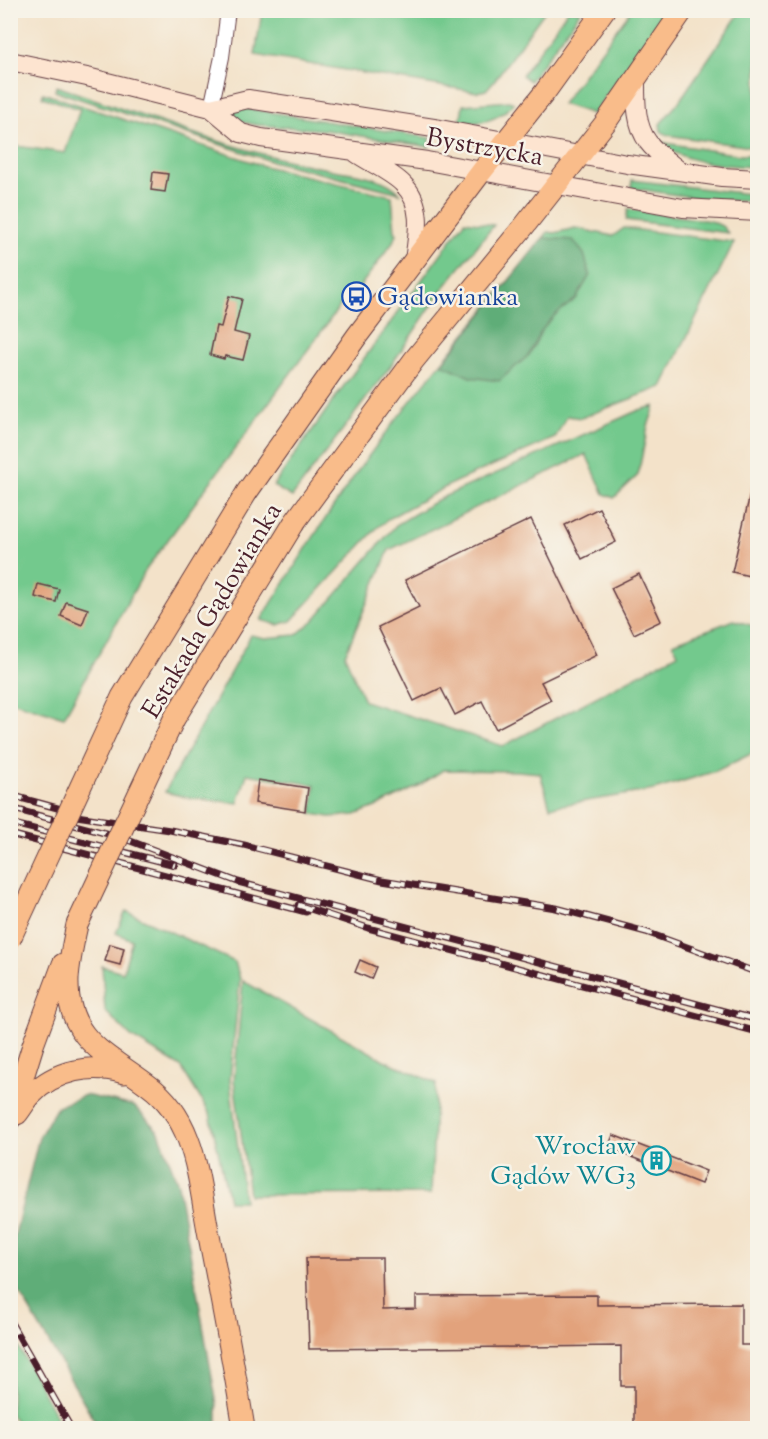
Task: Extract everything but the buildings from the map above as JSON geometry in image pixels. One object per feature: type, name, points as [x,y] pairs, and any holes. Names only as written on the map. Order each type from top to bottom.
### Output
[{"type":"main road","name":"Estakada Gądowianka","points":[[10,939],[122,697],[248,492],[357,336],[545,92],[604,10]]},
{"type":"main road","name":"Estakada Gądowianka","points":[[10,1119],[33,1045],[77,925],[174,719],[294,523],[414,360],[606,122],[683,10]]},
{"type":"main road","points":[[77,925],[68,980],[69,997],[76,1022],[93,1046],[149,1086],[170,1107],[188,1139],[202,1198],[244,1428]]},
{"type":"main road","points":[[10,1125],[30,1096],[43,1084],[60,1074],[90,1069],[118,1071],[135,1076]]},
{"type":"street","points":[[211,108],[222,57],[228,10]]},
{"type":"street","name":"Bystrzycka","points":[[10,61],[87,77],[211,108],[241,133],[290,143],[427,160],[683,208],[758,212]]},
{"type":"street","points":[[636,79],[637,114],[644,136],[681,172]]},
{"type":"street","name":"Bystrzycka","points":[[211,108],[248,99],[681,172],[758,179]]},
{"type":"street","points":[[352,150],[404,184],[417,206],[419,219],[414,260]]},
{"type":"green space","points":[[262,10],[545,11],[494,81],[486,90],[477,92],[255,55]]},
{"type":"green space","points":[[568,10],[581,11],[530,81],[522,75]]},
{"type":"green space","points":[[631,10],[667,11],[593,114],[562,104]]},
{"type":"green space","points":[[741,11],[757,11],[757,148],[667,135],[661,131],[660,124],[678,103]]},
{"type":"green space","points":[[56,86],[188,132],[256,152],[374,178],[392,186],[400,193],[271,161],[55,91]]},
{"type":"green space","points":[[43,93],[264,166],[392,196],[397,234],[355,293],[351,291],[145,571],[64,717],[11,701],[10,145],[65,153],[80,109],[42,97]]},
{"type":"green space","points":[[509,101],[514,103],[502,114],[489,120],[475,123],[460,122],[463,105]]},
{"type":"green space","points":[[238,107],[431,138],[429,147],[325,130],[257,125],[238,121],[230,112]]},
{"type":"green space","points":[[659,142],[740,155],[757,155],[757,167],[692,159],[679,155]]},
{"type":"green space","points":[[632,180],[757,195],[757,201],[710,199],[631,188]]},
{"type":"green space","points":[[628,209],[711,221],[722,226],[728,233],[626,220]]},
{"type":"green space","points":[[465,221],[494,225],[442,290],[390,367],[292,497],[273,486],[340,391]]},
{"type":"green space","points":[[575,228],[613,236],[624,228],[734,242],[662,387],[581,418],[567,416],[555,438],[455,482],[393,516],[377,528],[291,621],[278,625],[261,620],[350,482],[423,386],[548,232],[555,233]]},
{"type":"green space","points":[[543,238],[573,240],[584,254],[590,275],[576,299],[555,315],[542,330],[529,355],[499,381],[470,377],[442,364]]},
{"type":"green space","points":[[655,406],[648,426],[638,475],[614,498],[604,494],[586,454],[389,550],[345,655],[364,701],[503,746],[678,654],[673,643],[734,620],[757,627],[757,751],[716,771],[654,790],[550,807],[540,773],[517,771],[443,770],[417,787],[378,806],[355,815],[330,817],[312,814],[315,785],[247,774],[238,803],[190,798],[165,792],[251,635],[265,638],[296,635],[314,620],[396,525],[441,498],[639,410]]},
{"type":"green space","points":[[126,911],[235,962],[240,979],[230,1080],[244,1201],[229,1201],[210,1114],[181,1067],[131,1037],[105,1011],[102,966],[123,972],[132,940],[116,933]]},
{"type":"green space","points":[[243,981],[384,1060],[436,1083],[431,1194],[249,1195],[234,1080]]},
{"type":"green space","points":[[85,1095],[134,1106],[159,1132],[178,1184],[217,1405],[217,1428],[99,1428],[11,1278],[11,1250],[39,1137],[57,1107]]},
{"type":"green space","points":[[11,1333],[63,1428],[22,1428],[11,1415]]},
{"type":"railway","points":[[10,795],[72,812]]},
{"type":"railway","points":[[10,808],[120,837],[238,882],[758,1020]]},
{"type":"railway","points":[[63,814],[170,830],[244,845],[382,880],[556,908],[646,932],[758,973]]},
{"type":"railway","points":[[10,823],[175,865]]},
{"type":"railway","points":[[10,834],[306,912]]},
{"type":"railway","points":[[298,905],[368,928],[758,1032]]},
{"type":"railway","points":[[10,1321],[71,1428]]},
{"type":"place","name":"Gądowianka","points":[[356,296]]},
{"type":"place","name":"Wrocław Gądów WG3","points":[[657,1160]]}]
